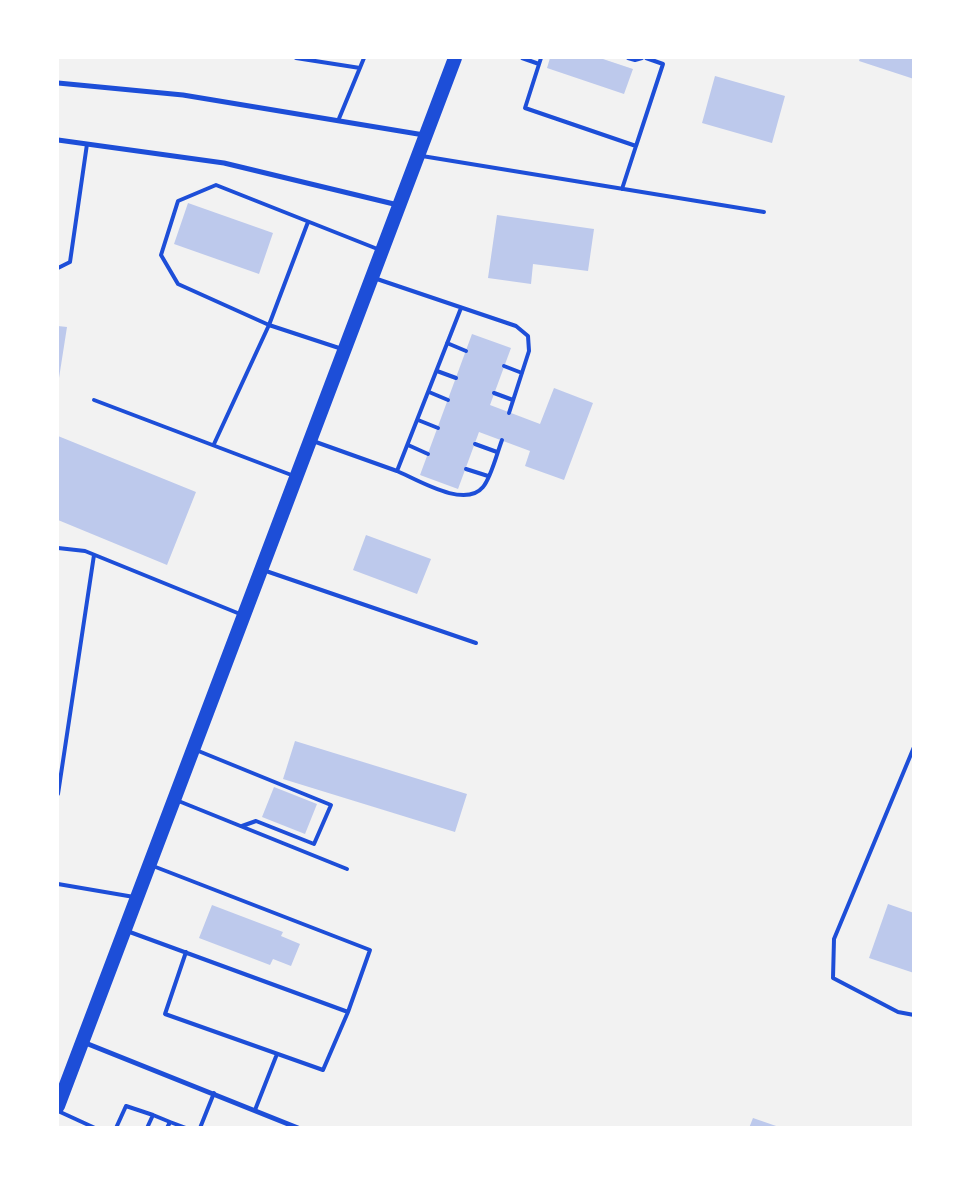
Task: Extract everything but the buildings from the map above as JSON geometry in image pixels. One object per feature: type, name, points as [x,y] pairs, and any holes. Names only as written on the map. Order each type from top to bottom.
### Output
[{"type":"highway","points":[[58,1106],[455,58]]},
{"type":"street","points":[[58,82],[183,95],[425,136]]},
{"type":"street","points":[[58,140],[224,163],[398,205]]},
{"type":"street","points":[[82,1042],[298,1128]]},
{"type":"lane","points":[[296,58],[360,68]]},
{"type":"lane","points":[[338,121],[364,58]]},
{"type":"lane","points":[[522,58],[539,64]]},
{"type":"lane","points":[[541,58],[524,108],[636,146]]},
{"type":"lane","points":[[628,58],[635,60],[642,58]]},
{"type":"lane","points":[[622,189],[663,64],[646,58]]},
{"type":"lane","points":[[58,268],[70,262],[87,144]]},
{"type":"lane","points":[[417,155],[764,212]]},
{"type":"lane","points":[[344,350],[269,325],[178,284],[161,255],[178,201],[216,185],[381,251]]},
{"type":"lane","points":[[214,444],[269,325],[308,222]]},
{"type":"lane","points":[[371,277],[516,326],[528,336],[529,351],[509,412]]},
{"type":"lane","points":[[397,471],[462,308]]},
{"type":"lane","points":[[447,344],[466,351]]},
{"type":"lane","points":[[504,366],[522,374]]},
{"type":"lane","points":[[437,371],[456,378]]},
{"type":"lane","points":[[429,392],[448,400]]},
{"type":"lane","points":[[494,393],[514,400]]},
{"type":"lane","points":[[94,400],[296,476]]},
{"type":"lane","points":[[418,420],[438,428]]},
{"type":"lane","points":[[310,440],[397,471],[453,495],[471,496],[483,487],[502,440]]},
{"type":"lane","points":[[475,444],[497,452]]},
{"type":"lane","points":[[408,445],[428,454]]},
{"type":"lane","points":[[466,469],[488,476]]},
{"type":"lane","points":[[58,548],[94,555],[243,616]]},
{"type":"lane","points":[[58,794],[94,555]]},
{"type":"lane","points":[[261,569],[476,643]]},
{"type":"lane","points":[[914,747],[834,939],[833,978],[898,1012],[914,1015]]},
{"type":"lane","points":[[193,749],[331,805],[314,844],[256,821],[242,826]]},
{"type":"lane","points":[[174,799],[347,869]]},
{"type":"lane","points":[[149,864],[370,950],[348,1012],[323,1070],[165,1014],[186,952]]},
{"type":"lane","points":[[58,884],[136,897]]},
{"type":"lane","points":[[124,930],[348,1012]]},
{"type":"lane","points":[[255,1110],[277,1054]]},
{"type":"lane","points":[[200,1128],[214,1093]]},
{"type":"lane","points":[[116,1128],[126,1106],[186,1128]]},
{"type":"lane","points":[[58,1110],[95,1128]]},
{"type":"lane","points":[[147,1128],[153,1115]]},
{"type":"lane","points":[[167,1128],[170,1122]]}]
